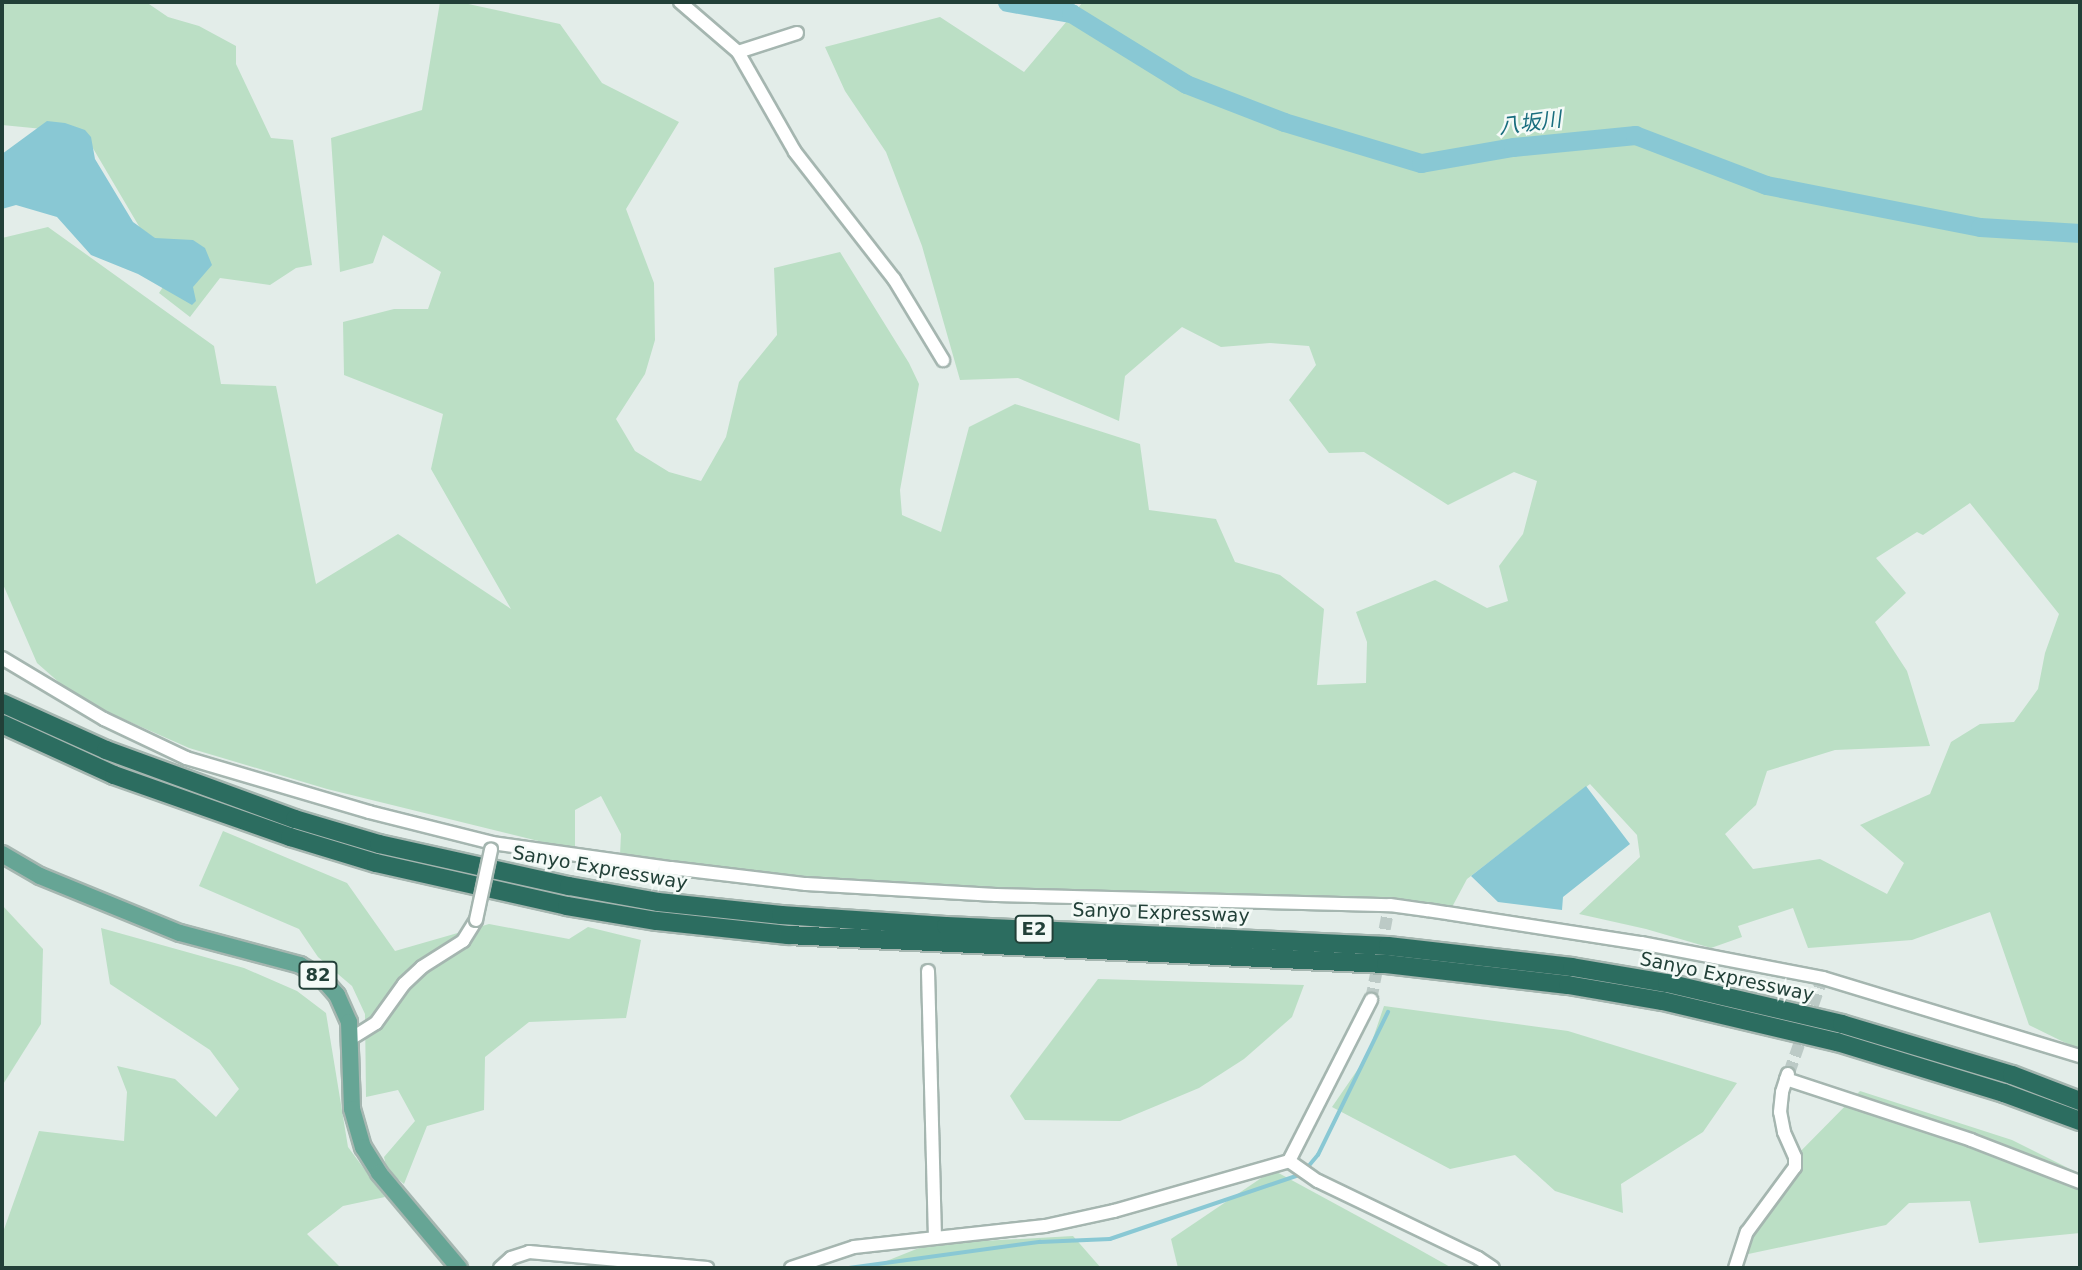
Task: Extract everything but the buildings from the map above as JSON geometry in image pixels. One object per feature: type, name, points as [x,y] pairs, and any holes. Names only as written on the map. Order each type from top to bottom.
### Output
[{"type":"highway","name":"Sanyo Expressway","points":[[2,703],[106,750],[295,818],[379,844],[569,886],[659,902],[768,914],[946,926],[1388,946],[1572,967],[1667,983],[1842,1024],[2012,1075],[2080,1101]]},
{"type":"highway","name":"Sanyo Expressway","points":[[2,724],[114,775],[290,837],[376,863],[567,906],[657,921],[788,935],[1386,964],[1568,985],[1663,1001],[1837,1042],[1981,1085],[2080,1121]]},
{"type":"main road","name":"82","points":[[2,854],[40,876],[180,933],[267,955],[315,972],[337,995],[349,1022],[352,1038],[352,1109],[363,1147],[379,1173],[459,1268]]},
{"type":"street","points":[[680,2],[738,52],[803,163],[894,279],[943,360]]},
{"type":"street","points":[[738,52],[797,33]]},
{"type":"street","points":[[2,658],[104,719],[186,758],[369,813],[491,846],[806,884],[996,895],[1389,909],[1641,943],[1822,980],[2080,1056]]},
{"type":"street","points":[[352,1038],[376,1023],[404,984],[422,967],[463,941],[476,920],[491,846]]},
{"type":"street","points":[[928,971],[935,1238]]},
{"type":"street","points":[[791,1268],[854,1247],[1045,1226],[1114,1210],[1289,1161],[1371,1000]]},
{"type":"street","points":[[1735,1268],[1747,1232],[1795,1167],[1795,1157],[1784,1132],[1780,1112],[1788,1076],[1972,1140],[2080,1182]]},
{"type":"street","points":[[1289,1161],[1318,1181],[1478,1258],[1493,1268]]},
{"type":"street","points":[[500,1268],[511,1258],[529,1252],[707,1268]]},
{"type":"green space","points":[[2,2],[146,2],[168,17],[199,26],[236,46],[236,64],[271,138],[293,140],[312,265],[296,268],[270,285],[220,278],[190,317],[159,293],[182,258],[140,228],[84,133],[2,125]]},
{"type":"green space","points":[[440,2],[459,2],[560,24],[602,83],[679,122],[626,209],[654,283],[655,340],[645,374],[616,419],[635,451],[669,472],[701,481],[726,437],[739,382],[777,335],[774,268],[840,252],[909,363],[919,384],[900,490],[902,515],[941,532],[969,427],[1015,404],[1140,444],[1149,510],[1216,519],[1235,562],[1280,575],[1324,609],[1317,685],[1366,683],[1367,642],[1356,612],[1435,580],[1487,608],[1508,601],[1499,566],[1523,534],[1537,481],[1514,472],[1448,505],[1364,452],[1329,453],[1289,400],[1316,365],[1309,346],[1270,343],[1221,347],[1182,327],[1125,376],[1119,421],[1018,378],[960,380],[922,246],[886,152],[845,91],[825,47],[940,17],[1024,72],[1083,2],[2080,2],[2080,1050],[2029,1025],[1990,912],[1912,940],[1808,948],[1793,908],[1738,926],[1742,937],[1711,948],[1646,929],[1579,914],[1640,857],[1637,835],[1590,784],[1467,879],[1451,909],[1172,907],[770,873],[620,855],[621,834],[601,796],[575,810],[575,850],[327,789],[189,748],[78,699],[37,663],[2,582],[2,238],[48,227],[214,346],[221,384],[276,386],[316,584],[398,534],[511,609],[431,469],[443,414],[344,375],[343,322],[394,309],[428,309],[441,272],[383,235],[373,263],[340,272],[331,138],[422,110]],"holes":[[[1970,503],[2059,614],[2045,653],[2038,689],[2014,722],[1980,724],[1951,742],[1930,794],[1860,825],[1904,863],[1887,894],[1820,859],[1753,869],[1725,834],[1756,805],[1767,771],[1835,750],[1930,746],[1907,671],[1875,622],[1906,593],[1876,558],[1917,532],[1923,535]]]},
{"type":"green space","points":[[223,831],[347,883],[395,951],[489,924],[569,939],[588,927],[641,940],[626,1018],[529,1022],[485,1057],[484,1110],[427,1126],[404,1184],[387,1170],[384,1157],[415,1121],[398,1090],[366,1097],[365,1014],[352,986],[318,957],[299,929],[199,886]]},
{"type":"green space","points":[[2,905],[43,949],[41,1024],[2,1086]]},
{"type":"green space","points":[[101,928],[244,968],[297,991],[326,1013],[348,1147],[385,1197],[343,1206],[307,1234],[341,1268],[2,1268],[2,1235],[39,1131],[124,1141],[127,1092],[117,1066],[175,1079],[216,1117],[239,1089],[210,1050],[110,984]]},
{"type":"green space","points":[[1098,979],[1304,985],[1292,1017],[1244,1059],[1199,1088],[1120,1121],[1025,1120],[1010,1096]]},
{"type":"green space","points":[[1384,1006],[1568,1031],[1737,1083],[1703,1132],[1621,1184],[1623,1213],[1555,1191],[1515,1155],[1450,1169],[1332,1107],[1367,1056]]},
{"type":"green space","points":[[1860,1091],[2012,1140],[2080,1174],[2080,1233],[1979,1243],[1970,1201],[1909,1203],[1886,1225],[1739,1256],[1739,1228],[1781,1186],[1788,1164]]},
{"type":"green space","points":[[1273,1170],[1452,1268],[1178,1268],[1171,1239]]},
{"type":"green space","points":[[1073,1236],[1101,1268],[869,1268],[929,1244]]},
{"type":"water","points":[[47,121],[65,123],[85,130],[91,137],[95,159],[133,222],[155,238],[193,240],[205,248],[212,265],[193,287],[196,301],[192,305],[138,274],[91,255],[57,217],[16,205],[2,209],[2,154]]},
{"type":"water","points":[[1586,786],[1630,844],[1563,897],[1562,910],[1498,902],[1471,876]]},
{"type":"waterway","name":"八坂川","points":[[1007,2],[1071,13],[1186,84],[1284,122],[1421,163],[1513,147],[1635,135],[1766,185],[1980,227],[2080,233]]},
{"type":"waterway","points":[[1307,1168],[1318,1155],[1388,1012]]},
{"type":"waterway","points":[[849,1268],[1040,1242],[1110,1239],[1302,1174]]},
{"type":"tunnel","points":[[1371,1000],[1388,912]]},
{"type":"tunnel","points":[[1789,1073],[1821,982]]}]
